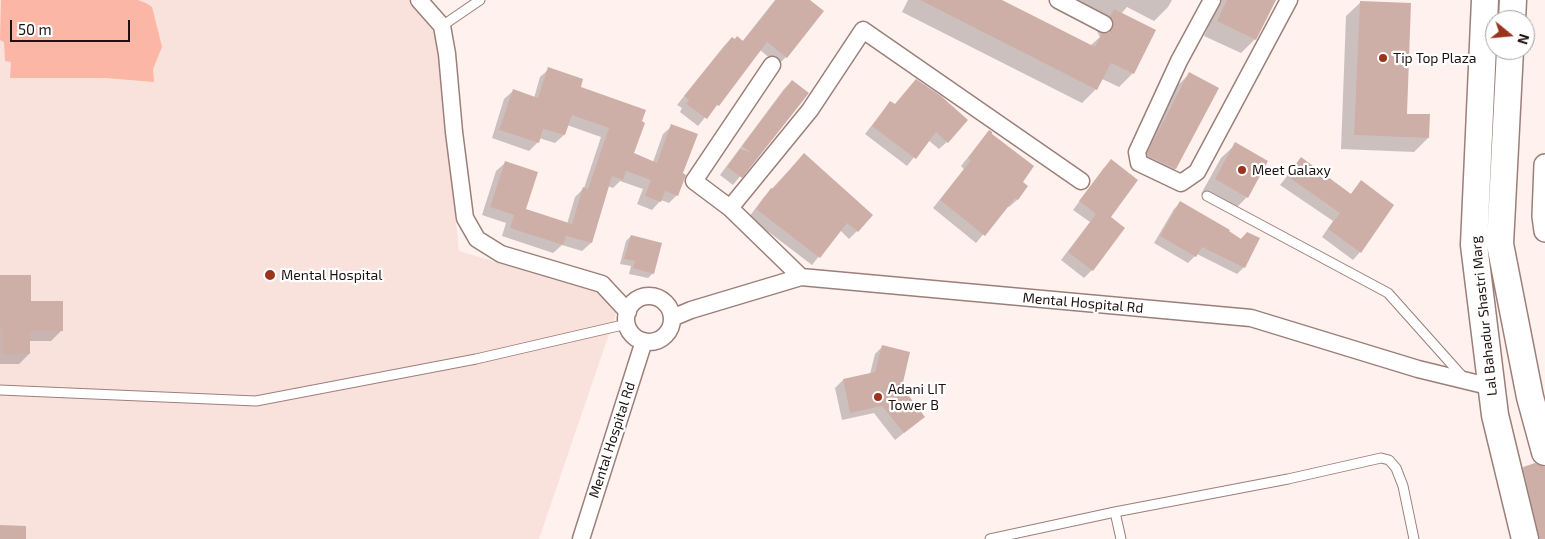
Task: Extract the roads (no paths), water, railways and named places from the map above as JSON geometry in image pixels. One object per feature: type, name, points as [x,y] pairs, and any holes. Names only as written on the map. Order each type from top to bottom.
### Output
[{"type":"main road","name":"Lal Bahadur Shastri Marg","points":[[1485,0],[1474,245],[1495,415],[1525,539]]},
{"type":"main road","name":"Lal Bahadur Shastri Marg","points":[[1509,60],[1500,244],[1512,304],[1538,396],[1545,452]]},
{"type":"main road","points":[[1481,300],[1512,304]]},
{"type":"street","points":[[419,0],[442,26],[447,54],[454,132],[465,218],[477,239],[501,254],[602,284],[628,318]]},
{"type":"street","points":[[1058,0],[1104,24]]},
{"type":"street","points":[[1212,0],[1179,61],[1137,152],[1139,163],[1181,183],[1197,172],[1289,0]]},
{"type":"street","points":[[730,208],[810,110],[863,30],[1081,181]]},
{"type":"street","points":[[772,65],[694,182],[730,208],[801,276]]},
{"type":"street","points":[[1545,165],[1543,216],[1545,231]]},
{"type":"street","name":"Mental Hospital Rd","points":[[672,318],[691,310],[801,276],[1250,318],[1418,369],[1492,387]]},
{"type":"street","points":[[653,297],[666,303],[672,318],[669,330],[664,336],[657,340],[644,341],[635,337],[630,332],[628,318],[633,303],[639,299],[653,297]]},
{"type":"street","name":"Mental Hospital Rd","points":[[581,539],[644,341]]},
{"type":"lane","points":[[442,26],[480,0]]},
{"type":"lane","points":[[1208,196],[1388,294],[1465,380]]},
{"type":"lane","points":[[0,390],[256,401],[476,359],[628,318]]},
{"type":"lane","points":[[990,539],[1115,512],[1288,479],[1381,458],[1389,460],[1396,468],[1403,486],[1414,539]]},
{"type":"lane","points":[[1115,512],[1121,539]]},
{"type":"place","name":"Tip Top Plaza","points":[[1383,58]]},
{"type":"place","name":"Meet Galaxy","points":[[1242,170]]},
{"type":"place","name":"Mental Hospital","points":[[270,275]]},
{"type":"place","name":"Adani LIT Tower B","points":[[878,397]]}]
